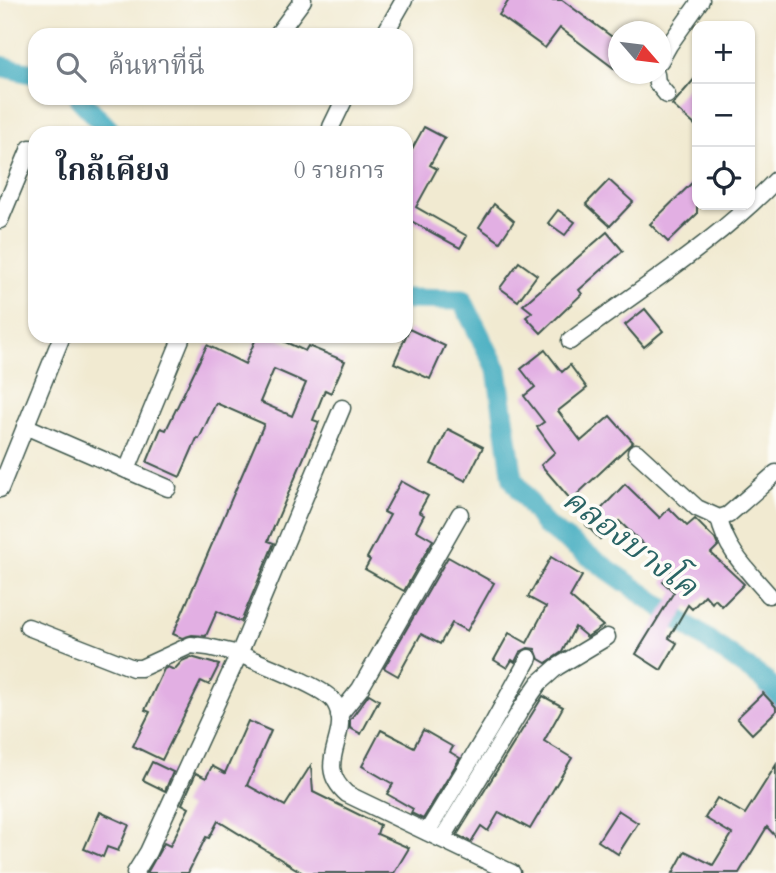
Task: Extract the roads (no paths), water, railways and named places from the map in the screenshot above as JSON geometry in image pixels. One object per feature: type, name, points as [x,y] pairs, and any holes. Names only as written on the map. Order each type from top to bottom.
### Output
[{"type":"street","points":[[282,28],[303,0]]},
{"type":"street","points":[[388,28],[404,0]]},
{"type":"street","points":[[671,42],[701,0]]},
{"type":"street","points":[[658,84],[667,95]]},
{"type":"street","points":[[331,126],[342,105]]},
{"type":"street","points":[[1,217],[28,153]]},
{"type":"street","points":[[570,341],[714,238],[776,180]]},
{"type":"street","points":[[0,489],[59,343]]},
{"type":"street","points":[[127,470],[179,343]]},
{"type":"street","points":[[135,873],[148,852],[239,654],[342,408]]},
{"type":"street","points":[[25,426],[168,488]]},
{"type":"street","points":[[635,452],[697,508],[719,518],[728,515],[776,473]]},
{"type":"street","points":[[339,715],[359,689],[460,514]]},
{"type":"street","points":[[719,518],[728,544],[769,595]]},
{"type":"street","points":[[28,627],[133,668],[191,645],[208,647],[239,654],[326,694],[335,702],[339,715],[331,775],[337,786],[347,794],[512,873]]},
{"type":"street","points":[[434,836],[539,683],[557,667],[607,637]]},
{"type":"street","points":[[434,836],[529,658]]},
{"type":"waterway","name":"คลองบางโค","points":[[0,66],[28,72]]},
{"type":"waterway","name":"คลองบางโค","points":[[86,105],[105,126]]},
{"type":"waterway","name":"คลองบางโค","points":[[413,299],[462,300],[497,370],[513,479],[545,525],[766,681],[776,696]]}]
